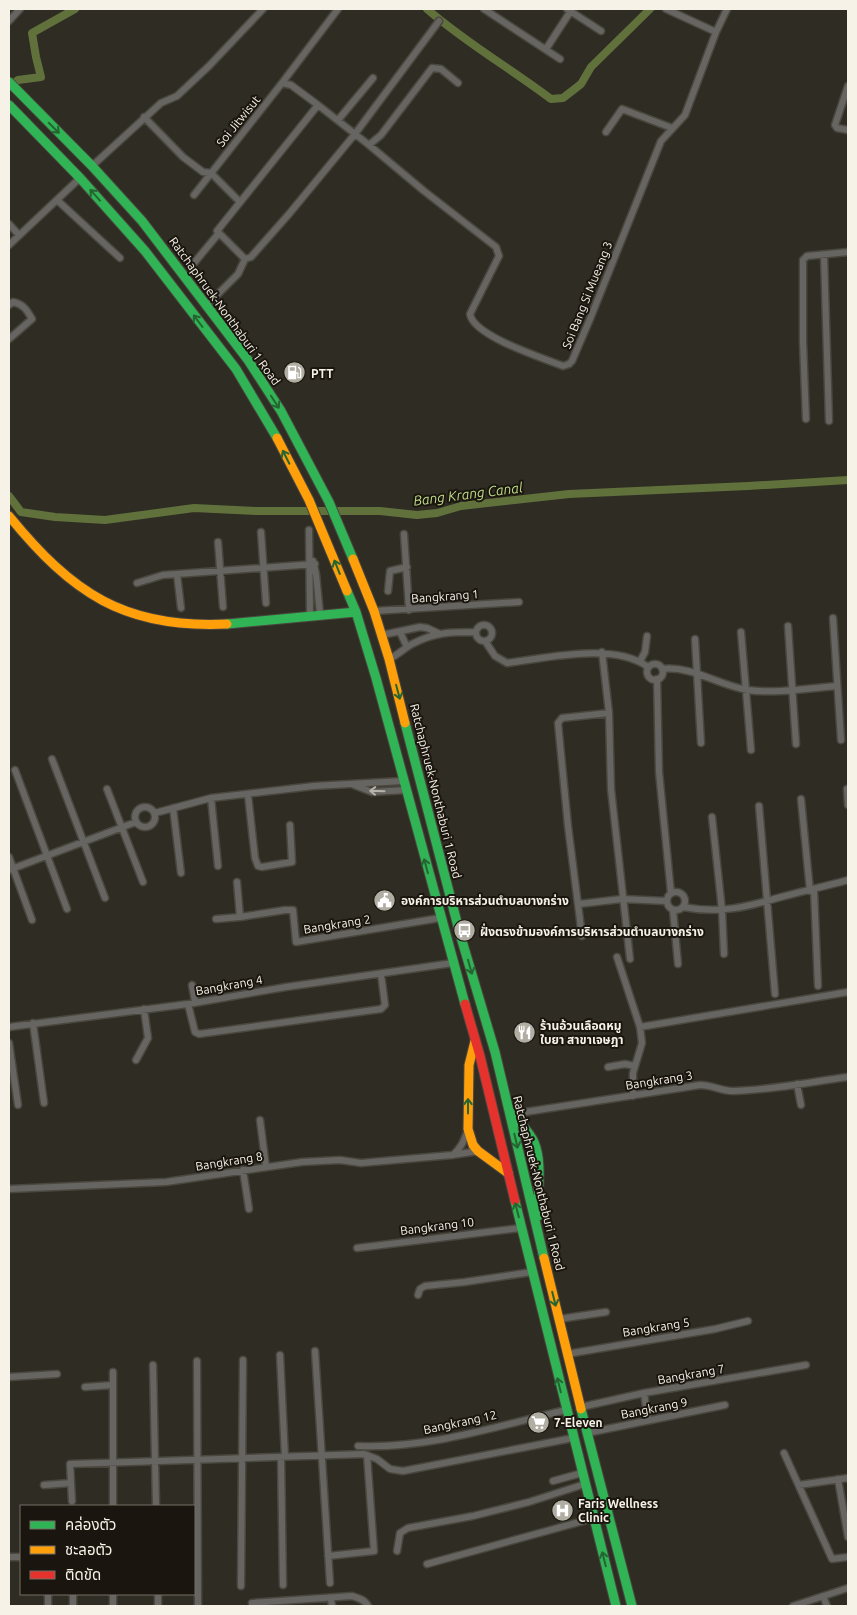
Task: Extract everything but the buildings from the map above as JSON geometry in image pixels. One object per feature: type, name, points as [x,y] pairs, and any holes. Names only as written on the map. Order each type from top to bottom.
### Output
[{"type":"main road","name":"Ratchaphruek-Nonthaburi 1 Road","points":[[9,82],[92,166],[157,239],[248,360],[281,411],[329,502],[374,611],[389,659],[460,933],[495,1052],[580,1407],[632,1606]]},
{"type":"main road","name":"Ratchaphruek-Nonthaburi 1 Road","points":[[9,105],[80,178],[145,251],[236,369],[271,426],[309,500],[356,612],[475,1041],[616,1606]]},
{"type":"main road","points":[[9,516],[31,542],[76,585],[106,604],[125,612],[167,623],[198,624],[281,620],[310,615],[356,612]]},
{"type":"main road","points":[[475,1041],[468,1074],[468,1129],[473,1145],[478,1151],[508,1173]]},
{"type":"main road","points":[[510,1112],[534,1142],[537,1156],[538,1234]]},
{"type":"street","points":[[9,21],[20,9]]},
{"type":"street","points":[[92,166],[160,103],[177,96],[221,54],[263,9]]},
{"type":"street","name":"Soi Jitwisut","points":[[194,195],[338,9]]},
{"type":"street","points":[[484,9],[560,59]]},
{"type":"street","points":[[666,9],[716,32]]},
{"type":"street","name":"Soi Bang Si Mueang 3","points":[[282,83],[291,85],[338,120],[424,191],[490,242],[498,251],[498,256],[472,308],[471,318],[488,334],[563,366],[572,361],[661,141],[686,114],[726,9]]},
{"type":"street","points":[[546,50],[570,10],[601,31]]},
{"type":"street","points":[[207,304],[238,274],[245,259],[251,257],[289,214],[355,134],[439,21]]},
{"type":"street","points":[[369,145],[381,135],[432,68],[441,69],[458,83]]},
{"type":"street","points":[[338,120],[372,78]]},
{"type":"street","points":[[848,86],[835,125],[837,128],[848,130]]},
{"type":"street","points":[[194,263],[219,233],[217,231],[318,105]]},
{"type":"street","points":[[606,132],[622,109],[672,128]]},
{"type":"street","points":[[144,117],[183,158],[204,172],[211,173],[240,202]]},
{"type":"street","points":[[9,245],[80,178]]},
{"type":"street","points":[[57,200],[120,258]]},
{"type":"street","points":[[9,224],[19,235]]},
{"type":"street","points":[[219,233],[245,259]]},
{"type":"street","points":[[806,419],[803,342],[803,260],[807,256],[848,252]]},
{"type":"street","points":[[824,254],[829,421]]},
{"type":"street","points":[[9,305],[14,302],[18,303],[27,310],[32,319],[9,339]]},
{"type":"street","points":[[310,530],[311,556],[320,614]]},
{"type":"street","points":[[261,532],[266,603]]},
{"type":"street","points":[[404,534],[409,610]]},
{"type":"street","points":[[218,542],[223,607]]},
{"type":"street","points":[[310,615],[312,564]]},
{"type":"street","points":[[137,583],[163,575],[312,564]]},
{"type":"street","points":[[388,591],[390,571],[407,567]]},
{"type":"street","points":[[177,574],[181,608]]},
{"type":"street","name":"Bangkrang 1","points":[[374,611],[519,602]]},
{"type":"street","points":[[833,618],[841,740]]},
{"type":"street","points":[[485,641],[490,639],[492,634],[490,627],[485,625],[480,626],[476,632],[478,639],[485,641],[495,656],[507,663],[602,652],[640,661],[648,667]]},
{"type":"street","points":[[788,626],[796,744]]},
{"type":"street","points":[[382,635],[420,627],[438,633]]},
{"type":"street","points":[[400,632],[407,647]]},
{"type":"street","points":[[389,659],[407,647],[438,633],[476,632]]},
{"type":"street","points":[[742,632],[751,750]]},
{"type":"street","points":[[640,661],[645,652],[647,636]]},
{"type":"street","points":[[695,639],[701,743]]},
{"type":"street","points":[[602,652],[609,713],[611,789],[630,959]]},
{"type":"street","points":[[657,664],[662,669],[662,676],[652,679],[648,676],[648,667],[657,664]]},
{"type":"street","points":[[662,669],[675,668],[757,692],[837,686]]},
{"type":"street","points":[[657,679],[659,772],[671,893]]},
{"type":"street","points":[[582,936],[568,826],[558,723],[562,718],[609,713]]},
{"type":"street","points":[[52,759],[105,898]]},
{"type":"street","points":[[15,770],[67,909]]},
{"type":"street","points":[[155,813],[210,798],[314,786],[350,784],[372,792],[404,786]]},
{"type":"street","points":[[107,789],[143,882]]},
{"type":"street","points":[[847,789],[848,805]]},
{"type":"street","points":[[248,795],[255,858],[258,866],[292,862],[290,825]]},
{"type":"street","points":[[210,798],[218,866]]},
{"type":"street","points":[[801,799],[812,890],[818,986]]},
{"type":"street","points":[[758,806],[775,994]]},
{"type":"street","points":[[141,807],[151,808],[155,813],[155,821],[150,826],[142,827],[136,822],[136,812],[141,807]]},
{"type":"street","points":[[172,808],[181,873]]},
{"type":"street","points":[[712,817],[722,910],[724,954]]},
{"type":"street","points":[[11,870],[136,822]]},
{"type":"street","points":[[9,858],[11,870],[32,920]]},
{"type":"street","points":[[672,910],[676,911],[683,907],[698,910],[722,910],[766,902],[848,880]]},
{"type":"street","points":[[216,919],[240,917],[237,882]]},
{"type":"street","points":[[678,964],[672,910],[666,901],[668,895],[680,892],[685,899],[683,907]]},
{"type":"street","points":[[579,904],[622,899],[666,901]]},
{"type":"street","name":"Bangkrang 2","points":[[240,917],[292,910],[296,942],[440,918]]},
{"type":"street","points":[[616,957],[640,1027],[642,1043],[635,1066],[633,1096]]},
{"type":"street","name":"Bangkrang 4","points":[[9,1026],[192,1003],[286,987],[453,963]]},
{"type":"street","points":[[192,985],[195,1032],[199,1034],[381,1009],[385,1005],[381,974]]},
{"type":"street","points":[[640,1027],[848,992]]},
{"type":"street","points":[[136,1060],[148,1038],[144,1009]]},
{"type":"street","points":[[33,1023],[44,1103]]},
{"type":"street","points":[[9,1043],[18,1104]]},
{"type":"street","points":[[608,1067],[625,1064],[635,1066]]},
{"type":"street","name":"Bangkrang 3","points":[[510,1112],[532,1111],[700,1085],[710,1085],[727,1091],[734,1091],[848,1077]]},
{"type":"street","points":[[797,1084],[802,1105]]},
{"type":"street","points":[[522,1126],[526,1115],[532,1111]]},
{"type":"street","points":[[260,1120],[266,1167]]},
{"type":"street","points":[[452,1155],[460,1148],[468,1129]]},
{"type":"street","name":"Bangkrang 8","points":[[9,1189],[166,1182],[319,1160],[361,1163],[478,1151]]},
{"type":"street","points":[[243,1170],[249,1209]]},
{"type":"street","name":"Bangkrang 10","points":[[357,1248],[521,1228]]},
{"type":"street","points":[[418,1295],[420,1288],[425,1286],[532,1272]]},
{"type":"street","points":[[559,1320],[606,1312]]},
{"type":"street","name":"Bangkrang 5","points":[[567,1354],[715,1329],[748,1321]]},
{"type":"street","points":[[315,1351],[330,1583]]},
{"type":"street","points":[[280,1355],[284,1585]]},
{"type":"street","points":[[242,1586],[243,1360]]},
{"type":"street","points":[[197,1361],[196,1568],[198,1606]]},
{"type":"street","points":[[153,1365],[156,1505]]},
{"type":"street","name":"Bangkrang 7","points":[[580,1407],[644,1393],[806,1365]]},
{"type":"street","points":[[113,1372],[113,1505]]},
{"type":"street","points":[[9,1377],[57,1374]]},
{"type":"street","points":[[85,1387],[113,1385]]},
{"type":"street","points":[[644,1393],[648,1420]]},
{"type":"street","name":"Bangkrang 9","points":[[587,1433],[725,1405]]},
{"type":"street","name":"Bangkrang 12","points":[[358,1446],[400,1445],[454,1437],[566,1410]]},
{"type":"street","points":[[72,1501],[70,1464],[367,1455],[377,1459],[390,1469],[403,1471],[573,1438]]},
{"type":"street","points":[[784,1453],[832,1559],[848,1558]]},
{"type":"street","points":[[328,1556],[374,1552],[367,1455]]},
{"type":"street","points":[[553,1481],[582,1473]]},
{"type":"street","points":[[798,1485],[848,1478]]},
{"type":"street","points":[[838,1479],[848,1537]]},
{"type":"street","points":[[44,1485],[71,1483]]},
{"type":"street","points":[[397,1551],[400,1533],[408,1528],[473,1516],[529,1502],[585,1484]]},
{"type":"street","points":[[427,1564],[594,1518]]},
{"type":"street","points":[[793,1606],[848,1588]]},
{"type":"street","points":[[252,1602],[331,1599],[352,1596],[360,1599],[368,1606]]},
{"type":"street","points":[[823,1596],[826,1606]]},
{"type":"street","points":[[331,1599],[332,1606]]},
{"type":"waterway","points":[[9,86],[18,80],[41,77],[32,33],[75,9]]},
{"type":"waterway","points":[[427,9],[457,33],[551,99],[563,98],[581,84],[591,67],[650,9]]},
{"type":"waterway","name":"Bang Krang Canal","points":[[9,496],[21,512],[55,517],[105,520],[194,508],[256,511],[380,511],[417,515],[437,513],[461,506],[569,494],[848,480]]},
{"type":"traffic: fast","points":[[9,82],[92,166],[142,221],[248,360],[281,411],[329,502],[353,559]]},
{"type":"traffic: fast","points":[[9,105],[80,178],[145,251],[236,369],[277,438]]},
{"type":"traffic: fast","points":[[347,591],[356,612],[376,678],[465,1004]]},
{"type":"traffic: fast","points":[[227,624],[356,612]]},
{"type":"traffic: fast","points":[[405,723],[460,934],[495,1052],[544,1258]]},
{"type":"traffic: fast","points":[[509,1111],[529,1133],[537,1150],[539,1169],[538,1216]]},
{"type":"traffic: fast","points":[[515,1201],[616,1606]]},
{"type":"traffic: fast","points":[[581,1409],[632,1606]]},
{"type":"traffic: slow","points":[[277,438],[309,500],[347,591]]},
{"type":"traffic: slow","points":[[9,516],[55,566],[103,601],[129,612],[158,620],[191,624],[227,624]]},
{"type":"traffic: slow","points":[[353,559],[374,611],[389,659],[405,723]]},
{"type":"traffic: slow","points":[[475,1041],[469,1065],[468,1129],[473,1145],[478,1151],[508,1173]]},
{"type":"traffic: slow","points":[[544,1258],[581,1409]]},
{"type":"traffic: jam","points":[[465,1004],[480,1056],[515,1201]]},
{"type":"place","name":"PTT","points":[[295,373]]},
{"type":"place","name":"องค์การบริหารส่วนตำบลบางกร่าง","points":[[385,900]]},
{"type":"place","name":"ฝั่งตรงข้ามองค์การบริหารส่วนตำบลบางกร่าง","points":[[464,931]]},
{"type":"place","name":"ร้านอ้วนเลือดหมู ใบยา สาขาเจษฎา","points":[[524,1032]]},
{"type":"place","name":"7-Eleven","points":[[538,1422]]},
{"type":"place","name":"Faris Wellness Clinic","points":[[562,1510]]}]
